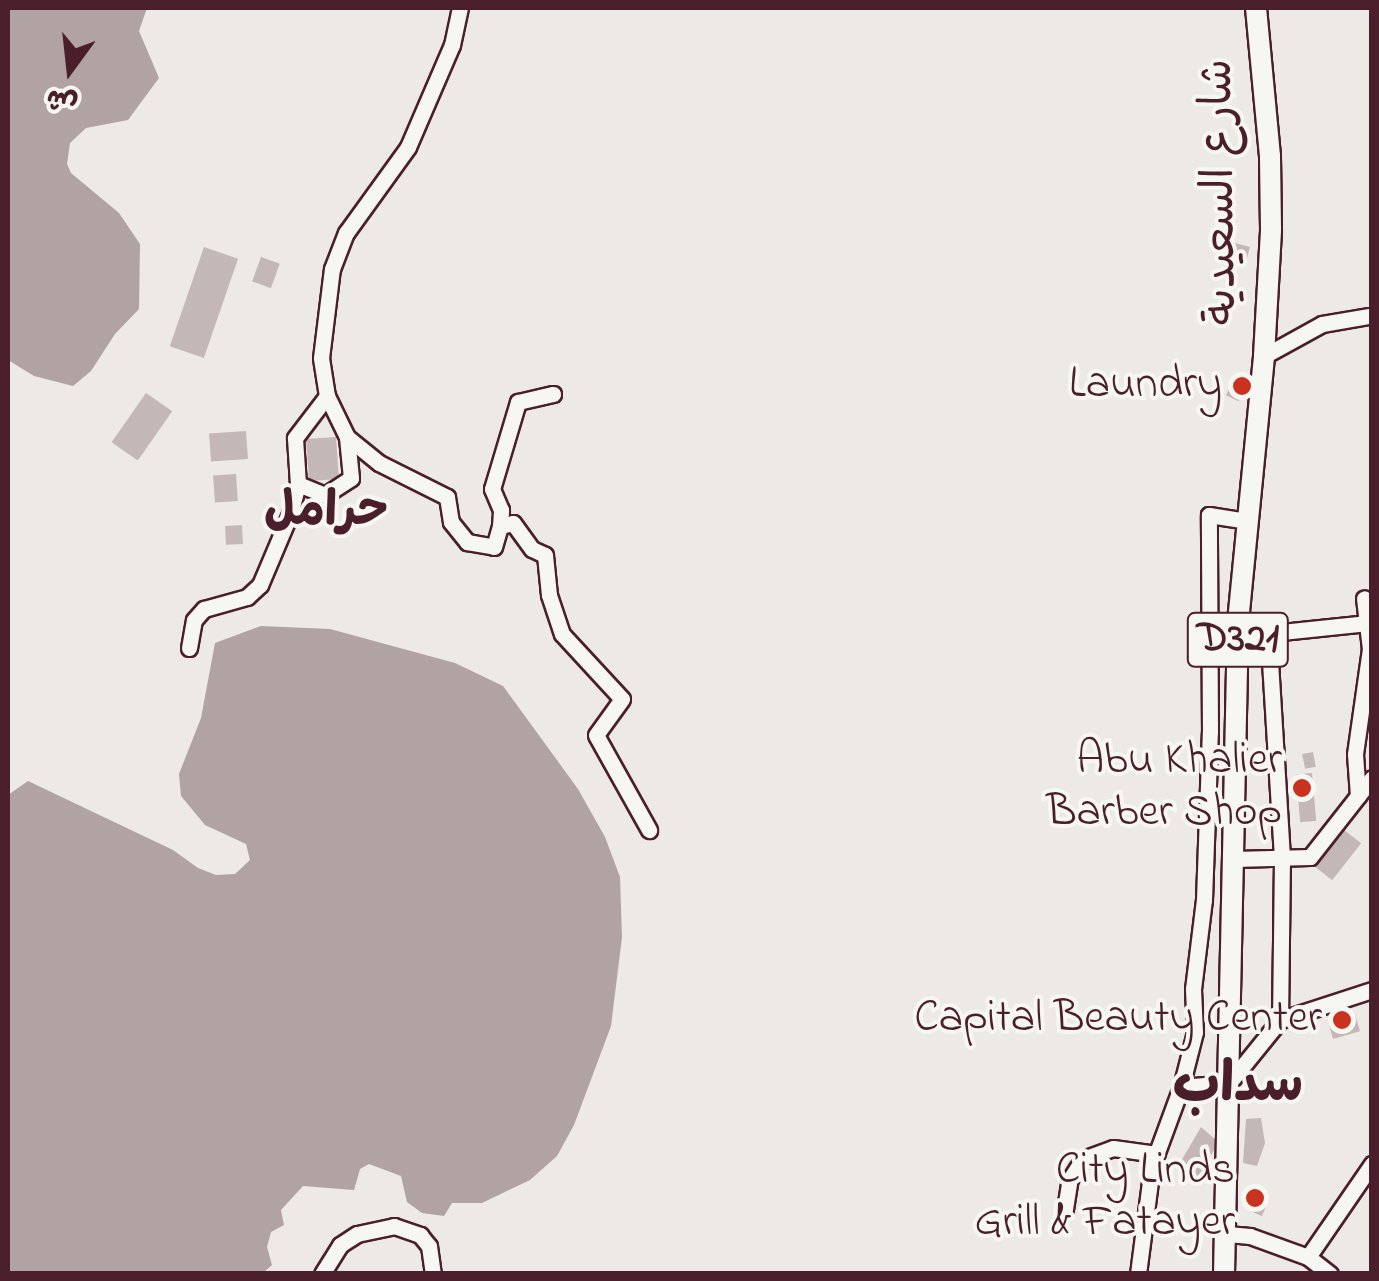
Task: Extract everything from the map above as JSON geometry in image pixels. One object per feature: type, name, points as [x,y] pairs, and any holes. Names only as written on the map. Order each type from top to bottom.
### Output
[{"type":"main road","name":"شارع السعيدية","points":[[1224,1274],[1228,1234],[1238,622],[1264,356],[1270,156],[1256,8]]},
{"type":"street","points":[[298,484],[325,496],[350,478],[347,437],[327,396],[321,358],[332,268],[346,233],[408,146],[452,45],[460,8]]},
{"type":"street","points":[[1264,356],[1322,324],[1370,316]]},
{"type":"street","points":[[347,437],[380,462],[447,497],[451,522],[467,542],[494,547],[501,510],[492,489],[518,402],[553,394]]},
{"type":"street","points":[[189,648],[194,620],[204,609],[247,596],[260,585],[290,514],[298,484],[294,438],[327,396]]},
{"type":"street","points":[[1138,1274],[1157,1154],[1182,1087],[1195,1032],[1194,989],[1204,900],[1210,732],[1209,516],[1247,522]]},
{"type":"street","points":[[500,526],[513,522],[532,549],[546,554],[548,595],[562,634],[622,699],[596,735],[648,830]]},
{"type":"street","points":[[1358,796],[1354,754],[1370,649],[1364,598]]},
{"type":"street","points":[[1238,622],[1269,645],[1282,858],[1280,1020]]},
{"type":"street","points":[[1261,639],[1272,633],[1367,623]]},
{"type":"street","points":[[1234,859],[1310,856],[1372,778]]},
{"type":"street","points":[[1204,900],[1233,899]]},
{"type":"street","points":[[1182,1087],[1229,1083],[1280,1020],[1372,990]]},
{"type":"street","points":[[1065,1209],[1070,1180],[1083,1159],[1113,1148],[1157,1154]]},
{"type":"street","points":[[1308,1257],[1372,1164]]},
{"type":"street","points":[[322,1274],[340,1245],[356,1234],[394,1226],[420,1235],[429,1246],[434,1274]]},
{"type":"street","points":[[1228,1234],[1250,1236],[1308,1257],[1330,1274]]},
{"type":"shaded area","points":[[8,8],[147,8],[139,31],[159,78],[128,120],[86,128],[70,143],[67,164],[71,173],[119,213],[140,244],[139,309],[115,334],[91,371],[73,386],[34,376],[8,360]]},
{"type":"shaded area","points":[[261,626],[330,629],[455,663],[503,686],[578,789],[605,837],[620,877],[622,937],[611,1026],[574,1125],[557,1156],[530,1180],[482,1203],[452,1203],[444,1216],[422,1213],[407,1202],[401,1176],[369,1164],[360,1169],[354,1190],[303,1186],[281,1210],[284,1225],[271,1232],[267,1247],[272,1265],[263,1273],[8,1273],[8,795],[28,781],[173,850],[198,868],[216,875],[235,874],[250,860],[246,844],[205,825],[181,796],[179,774],[201,718],[215,643]]},
{"type":"building","points":[[1220,239],[1250,247],[1246,262],[1216,253]]},
{"type":"building","points":[[204,247],[238,259],[204,358],[170,346]]},
{"type":"building","points":[[261,257],[280,264],[271,288],[252,281]]},
{"type":"building","points":[[1234,378],[1247,384],[1239,401],[1226,395]]},
{"type":"building","points":[[146,393],[172,411],[138,461],[112,442]]},
{"type":"building","points":[[246,431],[248,459],[211,462],[209,434]]},
{"type":"building","points":[[336,437],[339,479],[309,481],[306,439]]},
{"type":"building","points":[[236,474],[238,501],[215,503],[213,476]]},
{"type":"building","points":[[242,525],[243,544],[226,545],[225,526]]},
{"type":"building","points":[[1313,752],[1316,767],[1305,769],[1302,754]]},
{"type":"building","points":[[1312,773],[1316,821],[1300,822],[1296,774]]},
{"type":"building","points":[[1343,829],[1361,843],[1332,880],[1314,866]]},
{"type":"building","points":[[1355,1014],[1360,1031],[1333,1039],[1328,1022]]},
{"type":"building","points":[[1261,1118],[1265,1143],[1257,1166],[1243,1163],[1246,1119]]},
{"type":"building","points":[[1201,1127],[1218,1142],[1199,1179],[1177,1168]]},
{"type":"building","points":[[1252,1193],[1269,1199],[1262,1216],[1250,1211]]},
{"type":"place","name":"Laundry","points":[[1242,386]]},
{"type":"place","name":"Abu Khalier Barber Shop","points":[[1302,788]]},
{"type":"place","name":"Capital Beauty Center","points":[[1342,1020]]},
{"type":"place","name":"City Linds Grill & Fatayer","points":[[1255,1198]]},
{"type":"district","name":"حرامل","points":[[326,513]]},
{"type":"district","name":"سداب","points":[[1238,1088]]}]
